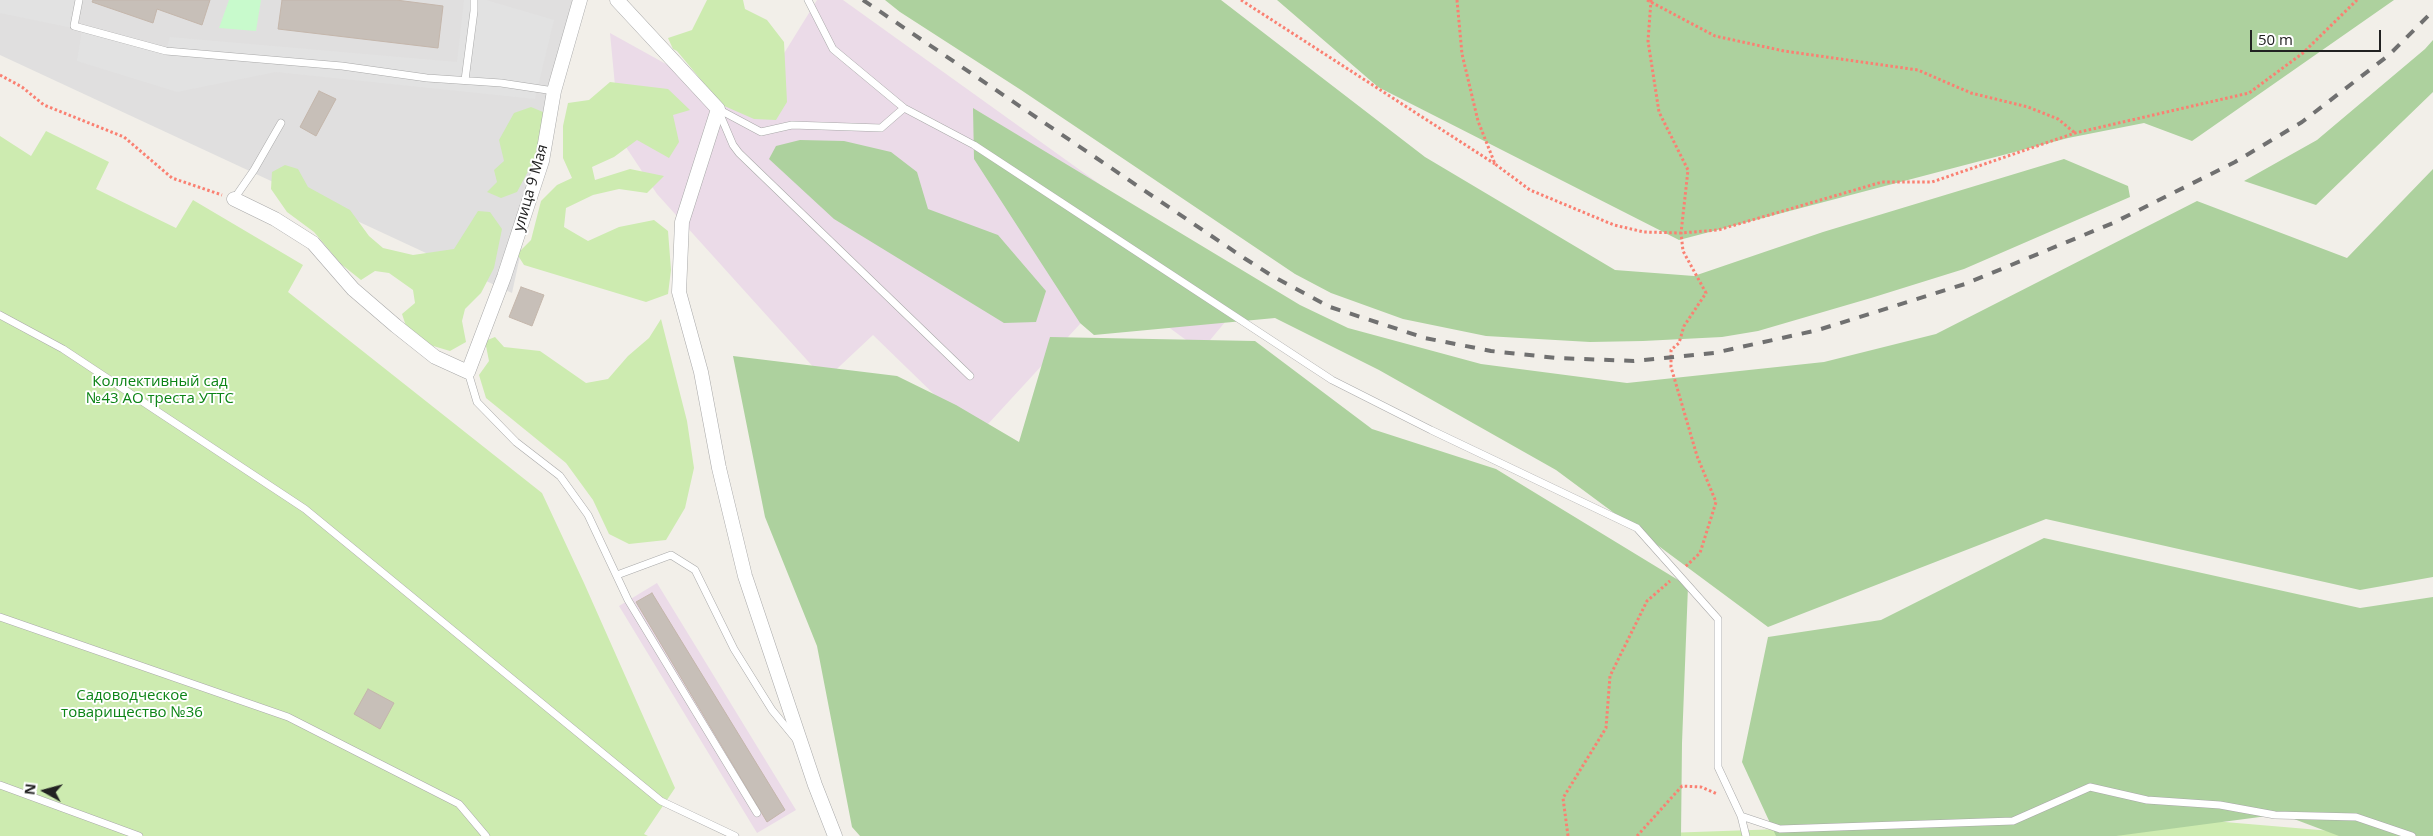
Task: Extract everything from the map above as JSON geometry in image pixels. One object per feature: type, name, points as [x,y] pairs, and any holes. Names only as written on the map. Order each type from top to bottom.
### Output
[{"type":"street","name":"улица 9 Мая","points":[[468,372],[504,277],[542,161],[554,91],[580,0]]},
{"type":"street","points":[[617,0],[718,109],[682,222],[679,292],[702,372],[719,468],[745,576],[803,748],[836,836]]},
{"type":"street","points":[[234,199],[275,219],[313,243],[352,289],[396,326],[436,357],[468,372]]},
{"type":"lane","points":[[79,0],[74,26],[166,51],[342,66],[427,78],[501,82],[554,91]]},
{"type":"lane","points":[[465,80],[474,0]]},
{"type":"lane","points":[[808,0],[833,49],[904,108],[974,145],[1220,309],[1332,380],[1431,430],[1637,528],[1718,619],[1718,767],[1741,816],[1746,836]]},
{"type":"lane","points":[[718,109],[761,132],[792,125],[881,128],[904,108]]},
{"type":"lane","points":[[718,109],[733,145],[739,153],[970,376]]},
{"type":"lane","points":[[234,199],[281,123]]},
{"type":"lane","points":[[0,315],[63,349],[305,509],[662,801],[735,836]]},
{"type":"lane","points":[[468,372],[477,402],[516,442],[560,476],[588,514],[628,600],[757,813]]},
{"type":"lane","points":[[617,575],[671,555],[695,570],[734,649],[772,710],[803,748]]},
{"type":"lane","points":[[0,617],[288,717],[459,804],[486,836]]},
{"type":"lane","points":[[0,785],[139,836]]},
{"type":"lane","points":[[1741,816],[1780,829],[2013,821],[2090,787],[2147,800],[2220,805],[2275,815],[2356,817],[2412,836]]},
{"type":"path","points":[[1241,0],[1495,164],[1530,190],[1614,225],[1644,232],[1681,233],[1718,230],[1882,182],[1932,182],[2075,133],[2249,93],[2303,53],[2357,0]]},
{"type":"path","points":[[1457,0],[1462,54],[1478,121],[1495,164]]},
{"type":"path","points":[[1568,836],[1563,798],[1606,728],[1610,676],[1647,601],[1700,553],[1716,502],[1697,456],[1671,367],[1671,350],[1679,343],[1684,326],[1706,293],[1683,251],[1681,233],[1688,170],[1659,112],[1648,41],[1650,1],[1714,36],[1784,51],[1918,70],[1971,93],[2028,107],[2058,119],[2075,133]]},
{"type":"path","points":[[0,75],[22,87],[44,105],[124,137],[172,178],[234,199]]},
{"type":"path","points":[[1637,836],[1682,786],[1701,787],[1722,797]]},
{"type":"shaded area","points":[[0,0],[575,0],[512,293],[0,55]]},
{"type":"shaded area","points":[[0,0],[79,0],[74,26],[166,50],[170,37],[457,62],[464,0],[486,0],[554,20],[535,99],[276,72],[177,92],[77,61],[82,30],[0,13]]},
{"type":"shaded area","points":[[817,0],[843,0],[1250,292],[1201,351],[1114,287],[977,436],[873,335],[825,380],[657,194],[620,138],[610,33],[749,110]]},
{"type":"shaded area","points":[[657,583],[796,810],[757,833],[619,606]]},
{"type":"green space","points":[[229,0],[261,0],[256,31],[219,28]]},
{"type":"green space","points":[[707,0],[743,0],[745,9],[767,20],[784,42],[787,102],[776,120],[754,119],[722,105],[677,51],[673,49],[668,38],[692,30]]},
{"type":"green space","points":[[885,0],[1221,0],[1425,157],[1615,270],[1694,276],[1823,232],[2064,159],[2128,186],[2130,197],[1964,269],[1758,331],[1722,337],[1590,342],[1486,336],[1403,319],[1331,293],[1295,274],[1021,90],[900,12]]},
{"type":"green space","points":[[1277,0],[2394,0],[2192,141],[2144,123],[2068,138],[1679,240],[1378,87]]},
{"type":"green space","points":[[2433,40],[2433,92],[2316,205],[2244,181],[2317,140],[2425,49]]},
{"type":"green space","points":[[610,82],[668,89],[690,110],[673,115],[679,142],[669,158],[637,140],[614,157],[592,167],[595,180],[630,169],[664,176],[647,193],[619,189],[593,195],[566,208],[564,227],[588,241],[619,227],[654,220],[668,231],[671,270],[668,294],[646,302],[524,265],[517,254],[531,240],[541,201],[557,185],[572,178],[563,158],[563,126],[568,103],[589,100]]},
{"type":"green space","points":[[531,107],[543,112],[541,135],[533,162],[517,192],[501,198],[487,192],[497,182],[494,170],[504,161],[499,140],[514,113]]},
{"type":"green space","points":[[973,108],[1300,305],[1348,328],[1481,364],[1627,383],[1824,362],[1936,334],[2197,201],[2347,258],[2433,169],[2433,577],[2360,590],[2046,519],[1768,627],[1556,470],[1379,370],[1275,318],[1094,335],[1080,323],[974,159]]},
{"type":"green space","name":"Коллективный сад №43 АО треста УТТС","points":[[46,131],[109,162],[96,189],[176,228],[193,200],[303,265],[288,292],[542,493],[675,788],[644,834],[648,836],[0,836],[0,136],[31,156]]},
{"type":"green space","points":[[800,140],[844,141],[891,152],[917,172],[928,209],[998,235],[1046,291],[1036,322],[1004,323],[834,219],[769,159],[776,146]]},
{"type":"green space","points":[[285,165],[298,169],[308,187],[350,210],[369,236],[383,248],[413,255],[454,249],[478,211],[490,212],[502,229],[494,268],[481,293],[465,309],[462,321],[466,342],[450,351],[430,345],[406,326],[402,314],[415,303],[413,290],[389,273],[375,271],[361,280],[341,264],[314,232],[287,212],[271,189],[272,172]]},
{"type":"green space","points":[[661,319],[687,421],[694,468],[685,508],[666,540],[629,544],[609,534],[593,500],[566,463],[486,398],[479,375],[489,361],[485,341],[495,337],[504,347],[540,351],[586,383],[608,379],[628,356],[649,338]]},
{"type":"green space","points":[[1050,337],[1255,341],[1372,429],[1496,469],[1688,586],[1682,743],[1681,836],[860,836],[852,827],[817,646],[765,517],[733,356],[897,376],[956,405],[1019,442]]},
{"type":"green space","points":[[2044,538],[2360,608],[2433,597],[2433,836],[2339,836],[2294,819],[2275,815],[2116,836],[1776,836],[1742,762],[1768,637],[1881,620]]},
{"type":"green space","points":[[2154,816],[2390,836],[1637,836],[1637,834]]},
{"type":"building","points":[[93,0],[210,0],[202,25],[157,9],[153,23],[92,2]]},
{"type":"building","points":[[282,0],[396,0],[443,6],[438,48],[278,29]]},
{"type":"building","points":[[319,91],[336,99],[316,136],[300,127]]},
{"type":"building","points":[[521,287],[544,295],[532,326],[509,317]]},
{"type":"building","points":[[652,593],[785,810],[767,822],[636,602]]},
{"type":"building","points":[[368,689],[394,703],[380,729],[354,714]]},
{"type":"railway","points":[[863,0],[1244,258],[1274,277],[1330,307],[1425,338],[1491,351],[1557,358],[1634,361],[1714,353],[1818,330],[1965,284],[2113,223],[2235,162],[2302,122],[2389,55],[2433,11]]},
{"type":"park label","name":"Садоводческое товарищество №36","points":[[132,704]]}]
